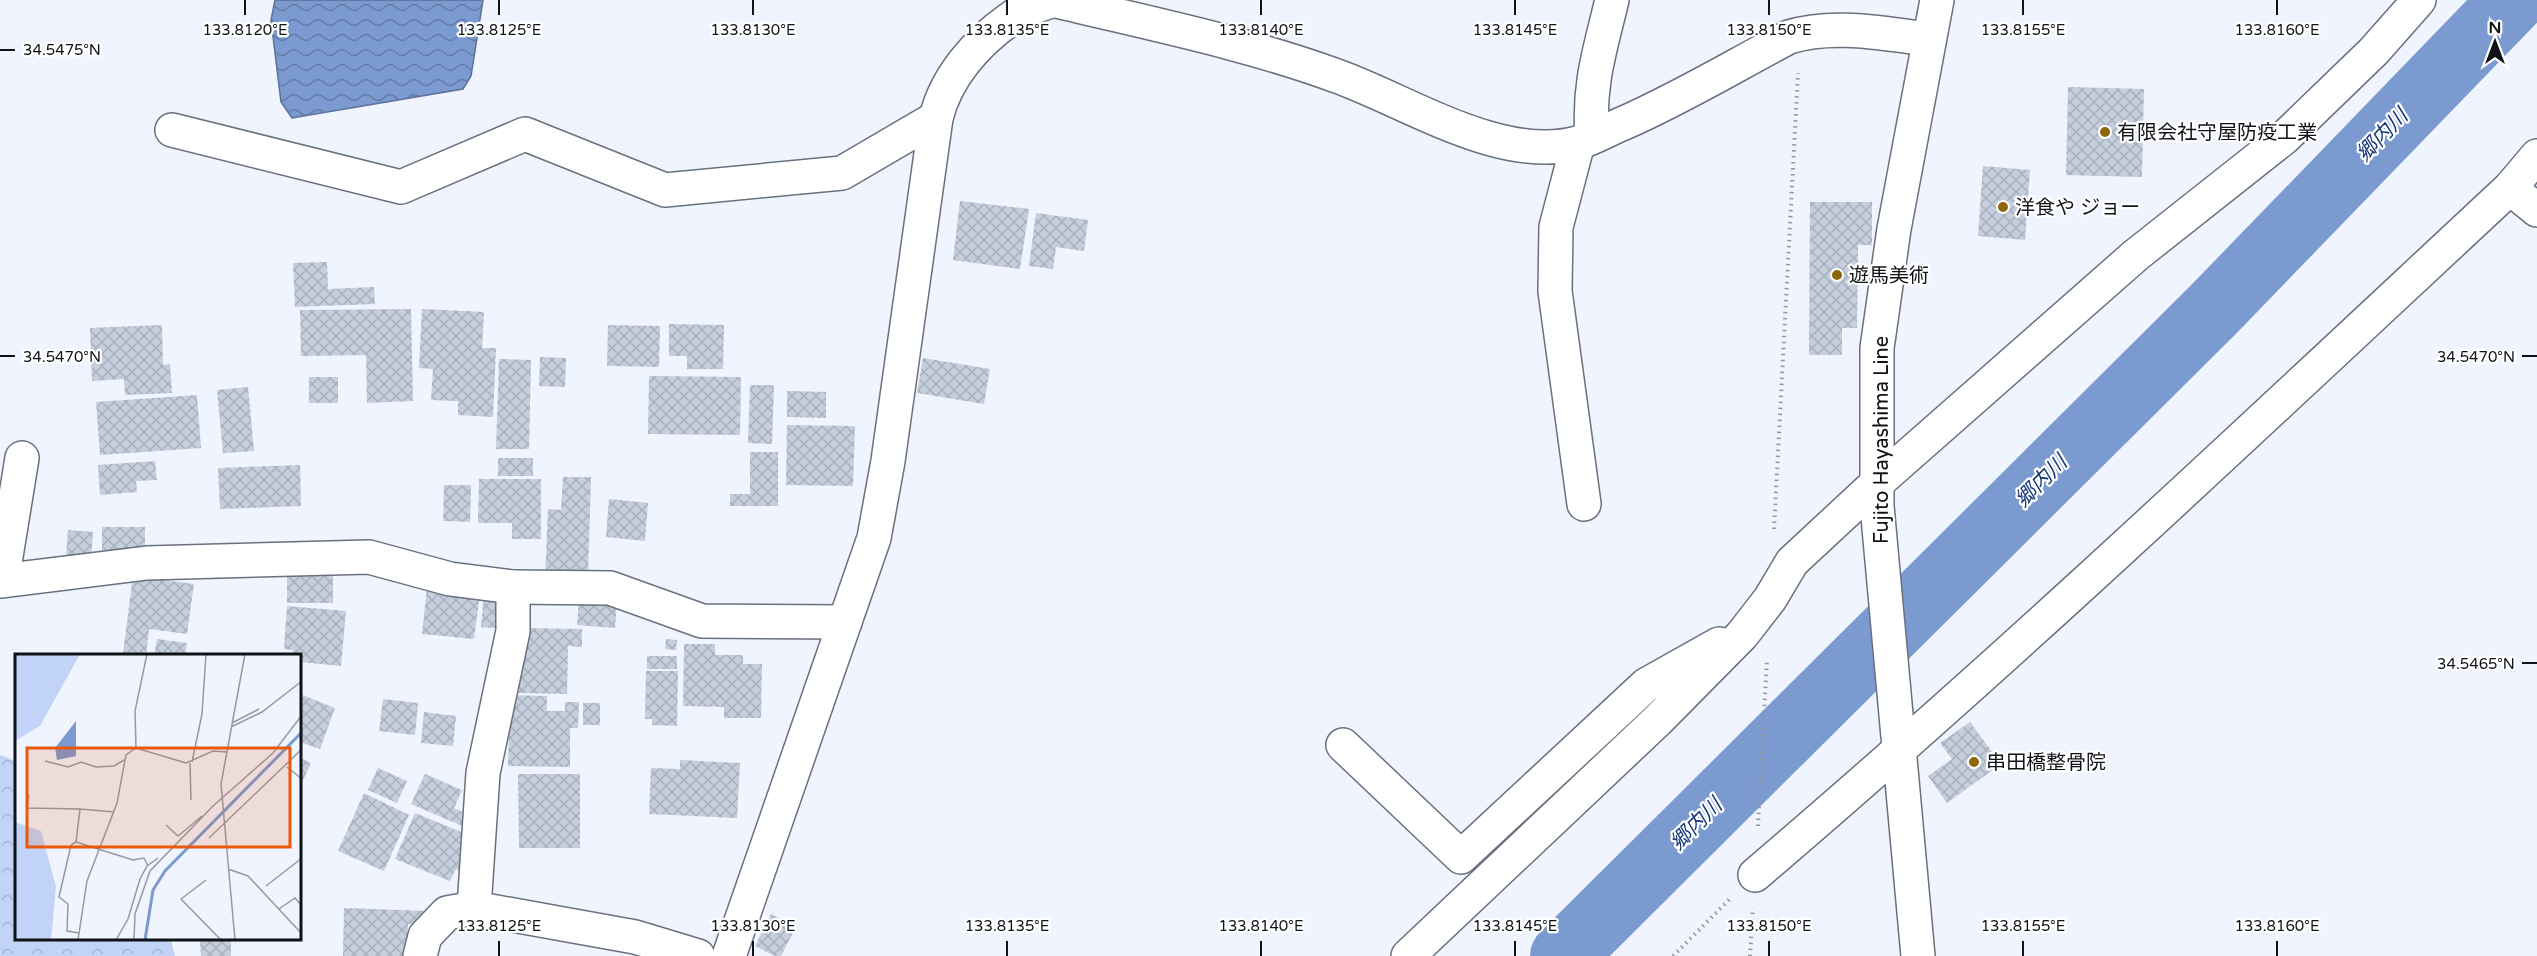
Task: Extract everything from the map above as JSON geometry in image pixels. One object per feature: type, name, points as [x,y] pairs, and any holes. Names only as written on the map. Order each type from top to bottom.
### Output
[{"type":"street","points":[[729,956],[874,538],[886,472],[936,118],[942,94],[960,66],[1011,18],[1053,0],[1230,44],[1334,75],[1499,143],[1533,146],[1585,140],[1652,110],[1800,33],[1845,31],[1929,39]]},
{"type":"street","points":[[1584,504],[1555,291],[1556,227],[1585,140],[1592,81],[1612,0]]},
{"type":"street","name":"Fujito Hayashima Line","points":[[1918,956],[1877,494],[1877,348],[1894,229],[1937,0]]},
{"type":"street","points":[[1408,956],[1658,720],[1760,620],[1792,562],[1877,494],[2136,255],[2284,138],[2374,51],[2420,0]]},
{"type":"street","points":[[172,130],[401,187],[525,134],[665,190],[842,173],[936,118]]},
{"type":"street","points":[[1755,874],[1900,751],[2511,188],[2537,156]]},
{"type":"street","points":[[2511,188],[2537,210]]},
{"type":"street","points":[[22,458],[2,581],[147,563],[369,557],[450,579],[513,587],[610,588],[702,621],[845,622]]},
{"type":"street","points":[[474,908],[483,773],[513,632],[513,587]]},
{"type":"street","points":[[1343,745],[1461,857],[1646,686],[1708,648],[1760,620]]},
{"type":"street","points":[[1498,822],[1522,848]]},
{"type":"street","points":[[420,956],[425,936],[447,913],[474,908],[635,936],[698,956]]},
{"type":"path","points":[[1773,540],[1800,33]]},
{"type":"path","points":[[1750,956],[1755,874],[1760,620]]},
{"type":"path","points":[[1673,956],[1755,874]]},
{"type":"green space","points":[[0,755],[15,761],[15,941],[171,941],[175,956],[0,956]]},
{"type":"water","points":[[275,0],[483,0],[471,76],[463,89],[292,118],[281,102],[271,20]]},
{"type":"building","name":"有限会社守屋防疫工業","points":[[2068,87],[2144,89],[2142,177],[2066,175]]},
{"type":"building","points":[[1983,166],[2030,170],[2025,240],[1978,236]]},
{"type":"building","points":[[960,201],[1029,209],[1020,269],[953,260]]},
{"type":"building","points":[[1810,202],[1872,202],[1872,245],[1858,245],[1857,328],[1842,328],[1842,355],[1809,355]]},
{"type":"building","points":[[1036,213],[1088,220],[1084,251],[1056,247],[1053,269],[1029,266]]},
{"type":"building","points":[[327,262],[328,289],[374,287],[375,304],[295,307],[293,263]]},
{"type":"building","points":[[411,309],[413,401],[367,403],[366,355],[301,356],[300,310]]},
{"type":"building","points":[[422,309],[484,312],[482,348],[496,348],[493,417],[458,415],[458,401],[431,400],[433,369],[419,368]]},
{"type":"building","points":[[669,324],[724,325],[723,369],[687,369],[687,356],[669,356]]},
{"type":"building","points":[[162,325],[163,365],[170,364],[172,393],[125,395],[124,379],[92,381],[90,328]]},
{"type":"building","points":[[608,325],[660,326],[659,367],[607,366]]},
{"type":"building","points":[[540,357],[566,358],[565,387],[539,386]]},
{"type":"building","points":[[923,358],[990,369],[984,404],[917,393]]},
{"type":"building","points":[[499,359],[531,360],[529,449],[496,449]]},
{"type":"building","points":[[649,376],[741,377],[740,435],[648,434]]},
{"type":"building","points":[[309,377],[338,377],[338,403],[309,403]]},
{"type":"building","points":[[750,385],[774,385],[772,444],[748,443]]},
{"type":"building","points":[[248,387],[254,451],[223,453],[217,390]]},
{"type":"building","points":[[787,391],[826,392],[826,418],[787,417]]},
{"type":"building","points":[[197,395],[201,448],[100,455],[96,402]]},
{"type":"building","points":[[787,425],[855,426],[853,486],[786,485]]},
{"type":"building","points":[[750,452],[778,452],[778,506],[730,506],[730,494],[750,494]]},
{"type":"building","points":[[498,458],[533,458],[533,476],[498,476]]},
{"type":"building","points":[[155,461],[157,480],[136,481],[137,492],[100,495],[98,465]]},
{"type":"building","points":[[300,465],[301,506],[220,509],[218,468]]},
{"type":"building","points":[[563,477],[591,477],[588,577],[545,576],[548,509],[561,510]]},
{"type":"building","points":[[479,479],[541,479],[541,539],[512,539],[512,523],[478,523]]},
{"type":"building","points":[[444,485],[471,485],[470,522],[443,521]]},
{"type":"building","points":[[609,499],[648,503],[645,541],[606,537]]},
{"type":"building","points":[[102,527],[145,527],[145,554],[102,554]]},
{"type":"building","points":[[68,530],[93,532],[91,558],[66,556]]},
{"type":"building","points":[[287,569],[333,569],[333,603],[287,603]]},
{"type":"building","points":[[133,576],[194,584],[187,634],[149,629],[146,654],[123,653]]},
{"type":"building","points":[[427,587],[480,593],[474,639],[422,634]]},
{"type":"building","points":[[484,593],[508,596],[504,629],[481,627]]},
{"type":"building","points":[[579,600],[617,603],[615,628],[577,625]]},
{"type":"building","points":[[287,606],[346,611],[341,666],[302,662],[302,654],[293,654],[293,650],[284,649]]},
{"type":"building","points":[[519,628],[582,629],[582,647],[568,646],[567,694],[518,693]]},
{"type":"building","points":[[157,639],[187,643],[185,654],[154,654]]},
{"type":"building","points":[[666,639],[677,640],[676,650],[665,649]]},
{"type":"building","points":[[684,644],[715,644],[715,655],[743,655],[743,664],[762,664],[761,718],[724,718],[724,707],[683,706]]},
{"type":"building","points":[[647,656],[677,656],[677,669],[647,669]]},
{"type":"building","points":[[646,671],[678,671],[677,726],[652,725],[652,719],[645,719]]},
{"type":"building","points":[[302,695],[335,708],[320,749],[302,743]]},
{"type":"building","points":[[510,695],[547,696],[547,711],[565,711],[565,702],[579,702],[578,728],[570,728],[570,767],[508,766]]},
{"type":"building","points":[[383,699],[418,703],[415,735],[379,731]]},
{"type":"building","points":[[583,703],[600,703],[600,725],[583,725]]},
{"type":"building","points":[[424,712],[456,716],[453,746],[421,743]]},
{"type":"building","name":"串田橋整骨院","points":[[1970,722],[2001,764],[1947,803],[1928,776],[1952,759],[1940,743]]},
{"type":"building","points":[[302,759],[311,763],[302,783]]},
{"type":"building","points":[[680,760],[740,763],[737,818],[649,814],[651,768],[680,769]]},
{"type":"building","points":[[378,768],[407,781],[397,803],[368,790]]},
{"type":"building","points":[[425,774],[462,790],[454,808],[472,816],[467,828],[411,804]]},
{"type":"building","points":[[518,774],[580,774],[580,848],[519,848]]},
{"type":"building","points":[[364,793],[409,815],[384,871],[338,851]]},
{"type":"building","points":[[415,813],[466,834],[463,872],[456,869],[450,881],[395,859]]},
{"type":"building","points":[[344,908],[429,911],[428,925],[408,924],[408,956],[343,956]]},
{"type":"building","points":[[771,914],[796,927],[781,956],[775,956],[755,946]]},
{"type":"building","points":[[200,941],[231,941],[231,956],[201,956]]},
{"type":"waterway","name":"郷内川","points":[[1563,956],[2214,309],[2513,0]]},
{"type":"place","name":"有限会社守屋防疫工業","points":[[2105,132]]},
{"type":"place","name":"洋食や ジョー","points":[[2003,207]]},
{"type":"place","name":"遊馬美術","points":[[1837,275]]},
{"type":"place","name":"串田橋整骨院","points":[[1974,762]]}]
